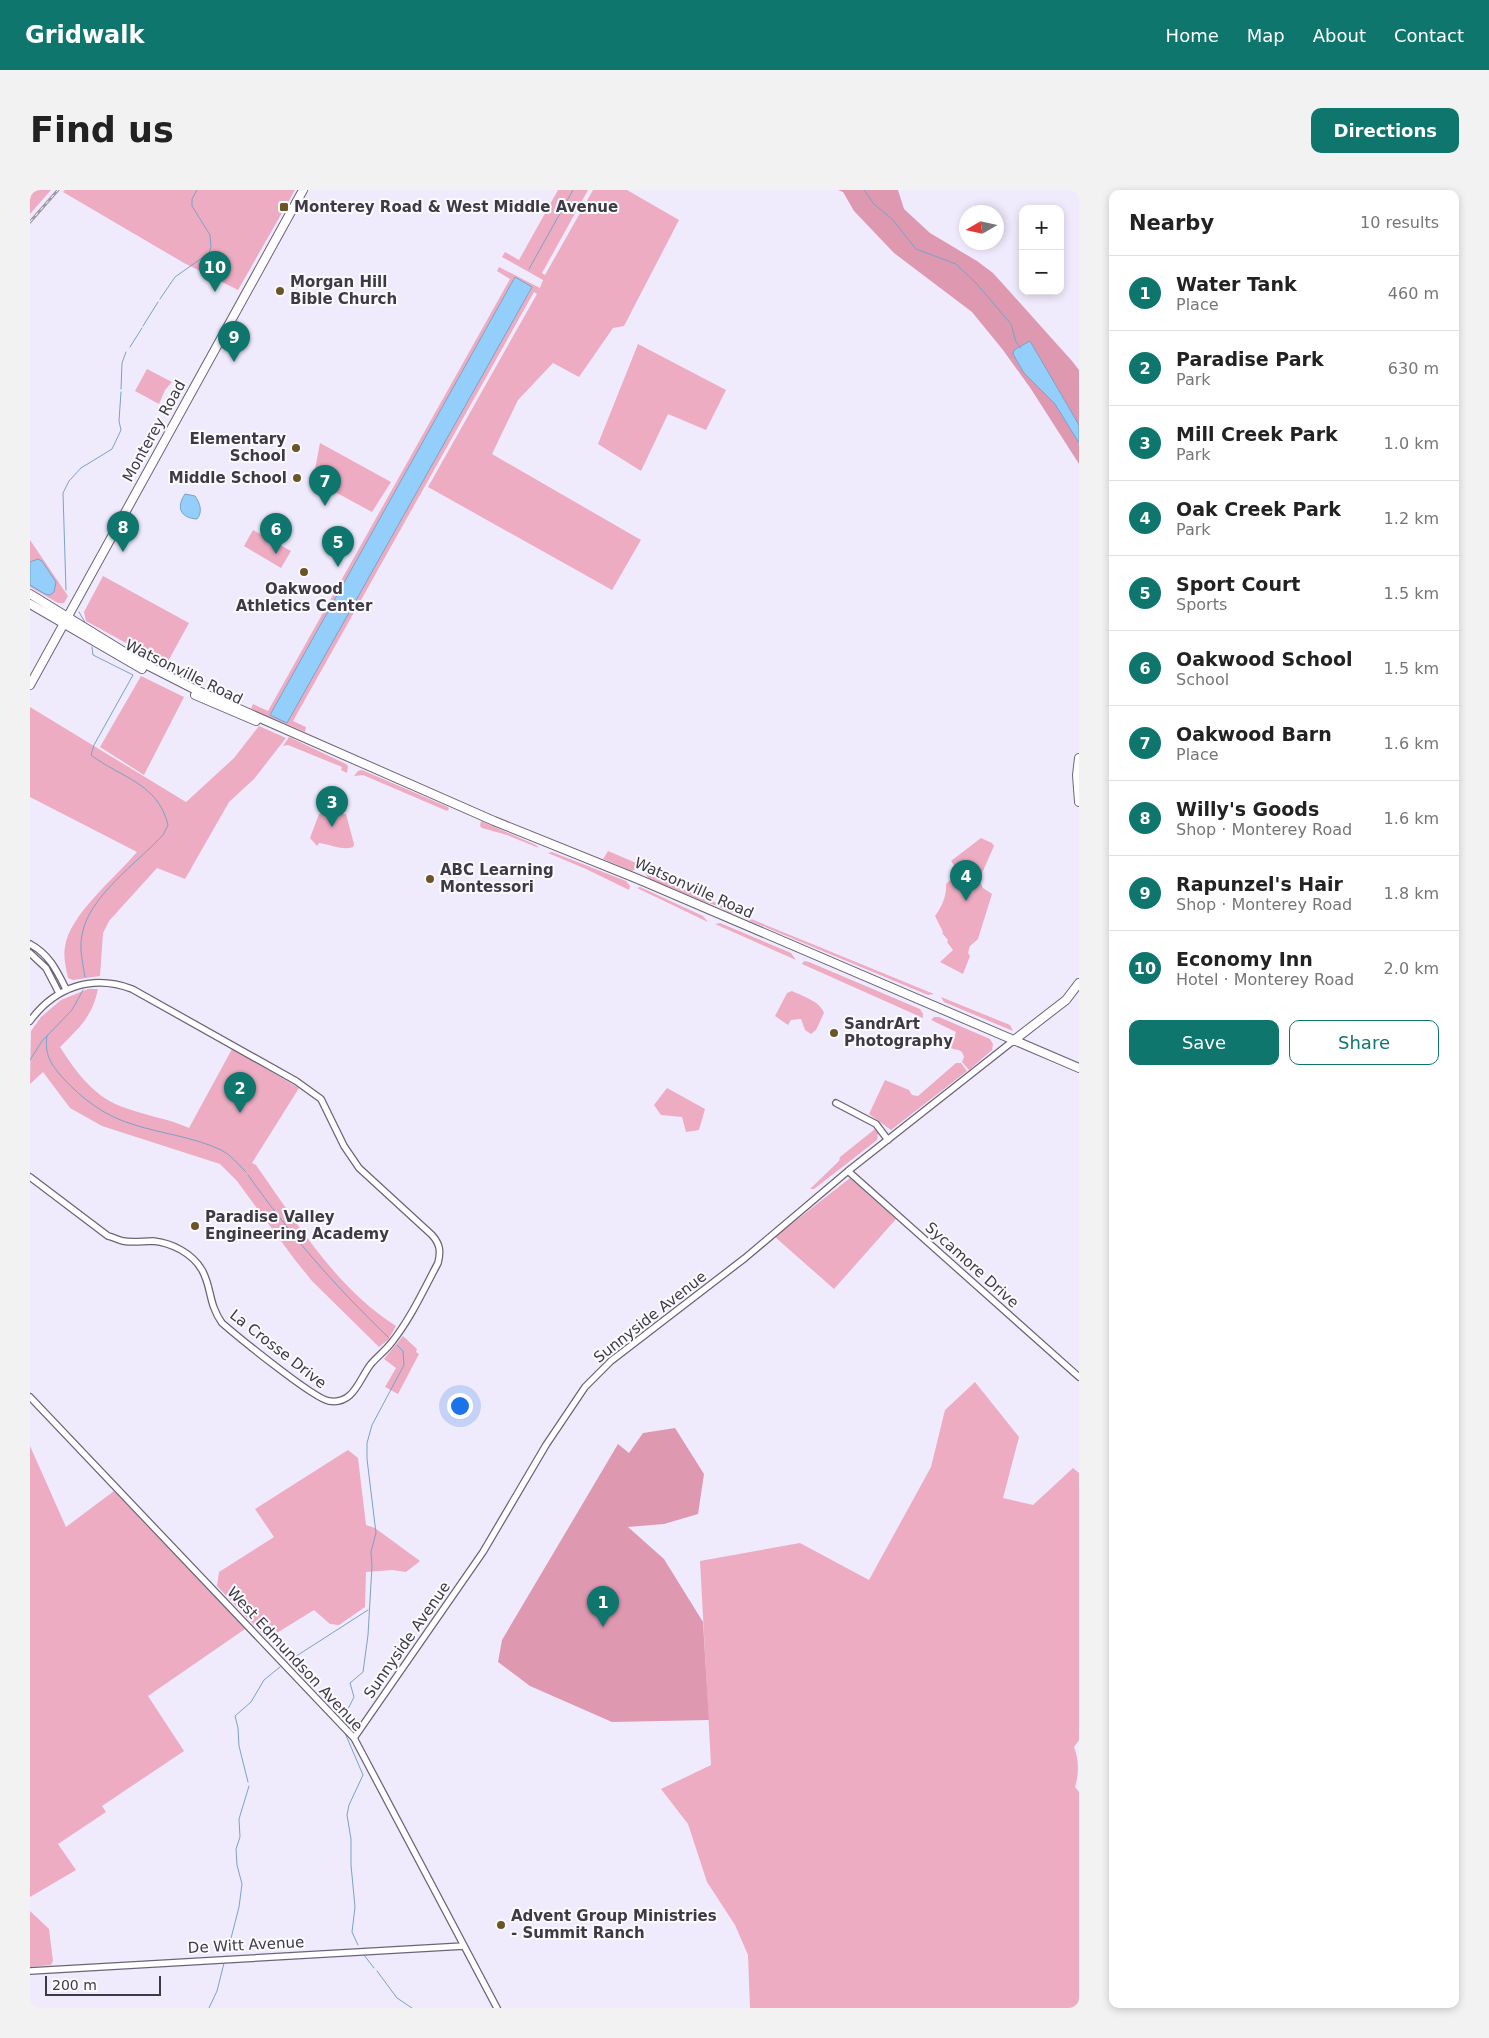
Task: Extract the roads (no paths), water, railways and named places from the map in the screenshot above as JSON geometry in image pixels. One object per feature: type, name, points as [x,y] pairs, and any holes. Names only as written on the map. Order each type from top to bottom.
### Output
[{"type":"main road","name":"Monterey Road","points":[[30,685],[302,190]]},
{"type":"main road","points":[[30,594],[65,620]]},
{"type":"main road","points":[[30,604],[65,620]]},
{"type":"main road","name":"Watsonville Road","points":[[65,620],[156,671],[285,730],[294,736],[297,735],[510,828],[638,878],[1079,1068]]},
{"type":"main road","points":[[1079,758],[1077,775],[1079,802]]},
{"type":"main road","points":[[1013,1041],[1066,1000],[1079,982]]},
{"type":"street","points":[[30,944],[43,952],[51,962],[66,989]]},
{"type":"street","points":[[30,953],[46,968],[59,993]]},
{"type":"street","name":"La Crosse Drive","points":[[30,1021],[46,1002],[66,989],[98,982],[119,985],[132,989],[296,1081],[322,1100],[344,1146],[359,1168],[438,1241],[441,1253],[438,1263],[392,1343],[373,1362],[356,1389],[349,1396],[343,1400],[329,1401],[311,1392],[222,1323],[213,1308],[207,1282],[201,1268],[193,1258],[179,1248],[169,1244],[152,1241],[123,1241],[108,1236],[30,1177]]},
{"type":"street","name":"Sunnyside Avenue","points":[[354,1738],[473,1567],[546,1445],[585,1387],[611,1361],[745,1258],[848,1171],[1013,1041]]},
{"type":"street","points":[[836,1103],[876,1124],[888,1140]]},
{"type":"street","name":"Sycamore Drive","points":[[848,1171],[1079,1378]]},
{"type":"street","name":"West Edmundson Avenue","points":[[30,1396],[354,1738],[497,2008]]},
{"type":"street","name":"De Witt Avenue","points":[[30,1971],[464,1946]]},
{"type":"water","points":[[515,277],[532,287],[287,723],[270,715]]},
{"type":"water","points":[[1030,341],[1079,425],[1079,443],[1055,404],[1024,373],[1013,354],[1014,350]]},
{"type":"water","points":[[185,494],[195,496],[198,502],[200,510],[197,519],[183,514],[181,511],[180,507]]},
{"type":"water","points":[[38,559],[42,561],[56,582],[54,592],[50,595],[30,585],[30,562]]},
{"type":"waterway","points":[[160,299],[175,277],[209,253],[211,247],[210,235],[192,206],[192,199],[197,190]]},
{"type":"waterway","points":[[529,269],[573,190]]},
{"type":"waterway","points":[[864,190],[874,204],[892,219],[916,249],[956,264],[976,283],[1011,324],[1016,342],[1021,348]]},
{"type":"waterway","points":[[143,326],[158,302]]},
{"type":"waterway","points":[[130,347],[142,328]]},
{"type":"waterway","points":[[121,389],[122,363],[126,352]]},
{"type":"waterway","points":[[66,590],[63,493],[69,481],[81,468],[112,449],[121,430],[119,421],[121,392]]},
{"type":"waterway","points":[[79,612],[86,624]]},
{"type":"waterway","points":[[85,977],[81,940],[86,921],[103,894],[163,835],[168,825],[163,811],[147,790],[91,755],[94,745],[133,675],[93,655],[92,647]]},
{"type":"waterway","points":[[30,1060],[42,1041],[72,1010],[83,990]]},
{"type":"waterway","points":[[47,1036],[46,1042],[49,1058],[55,1068],[86,1100],[124,1122],[200,1142],[221,1150],[246,1172]]},
{"type":"waterway","points":[[248,1175],[314,1260],[389,1338]]},
{"type":"waterway","points":[[346,1727],[348,1709],[354,1697],[350,1683],[363,1672],[368,1635],[372,1566],[371,1552],[376,1533],[367,1459],[367,1443],[372,1425],[404,1365],[403,1351],[397,1345]]},
{"type":"waterway","points":[[287,1662],[368,1610]]},
{"type":"waterway","points":[[248,1782],[239,1746],[235,1716],[251,1702],[264,1680],[280,1667]]},
{"type":"waterway","points":[[345,1733],[363,1775],[349,1805],[347,1815],[351,1839],[351,1865],[355,1907],[352,1932],[358,1945]]},
{"type":"waterway","points":[[228,1950],[239,1907],[242,1884],[237,1865],[236,1849],[240,1837],[239,1819],[249,1786]]},
{"type":"waterway","points":[[364,1955],[374,1968]]},
{"type":"waterway","points":[[209,2008],[217,1991],[224,1963]]},
{"type":"waterway","points":[[377,1971],[397,1998],[412,2008]]},
{"type":"railway","points":[[30,222],[58,190]]},
{"type":"place","name":"Monterey Road & West Middle Avenue","points":[[284,207]]},
{"type":"place","name":"Morgan Hill Bible Church","points":[[280,291]]},
{"type":"place","name":"Economy Inn","points":[[215,292]]},
{"type":"place","name":"Rapunzel's Hair","points":[[234,362]]},
{"type":"place","name":"Elementary School","points":[[296,448]]},
{"type":"place","name":"Middle School","points":[[297,478]]},
{"type":"place","name":"Oakwood Barn","points":[[325,506]]},
{"type":"place","name":"Willy's Goods","points":[[123,552]]},
{"type":"place","name":"Oakwood School","points":[[276,554]]},
{"type":"place","name":"Sport Court","points":[[338,567]]},
{"type":"place","name":"Oakwood Athletics Center","points":[[304,572]]},
{"type":"place","name":"Mill Creek Park","points":[[332,827]]},
{"type":"place","name":"ABC Learning Montessori","points":[[430,879]]},
{"type":"place","name":"Oak Creek Park","points":[[966,901]]},
{"type":"place","name":"SandrArt Photography","points":[[834,1033]]},
{"type":"place","name":"Paradise Park","points":[[240,1113]]},
{"type":"place","name":"Paradise Valley Engineering Academy","points":[[195,1226]]},
{"type":"place","name":"Water Tank","points":[[603,1627]]},
{"type":"place","name":"Advent Group Ministries - Summit Ranch","points":[[501,1925]]}]
